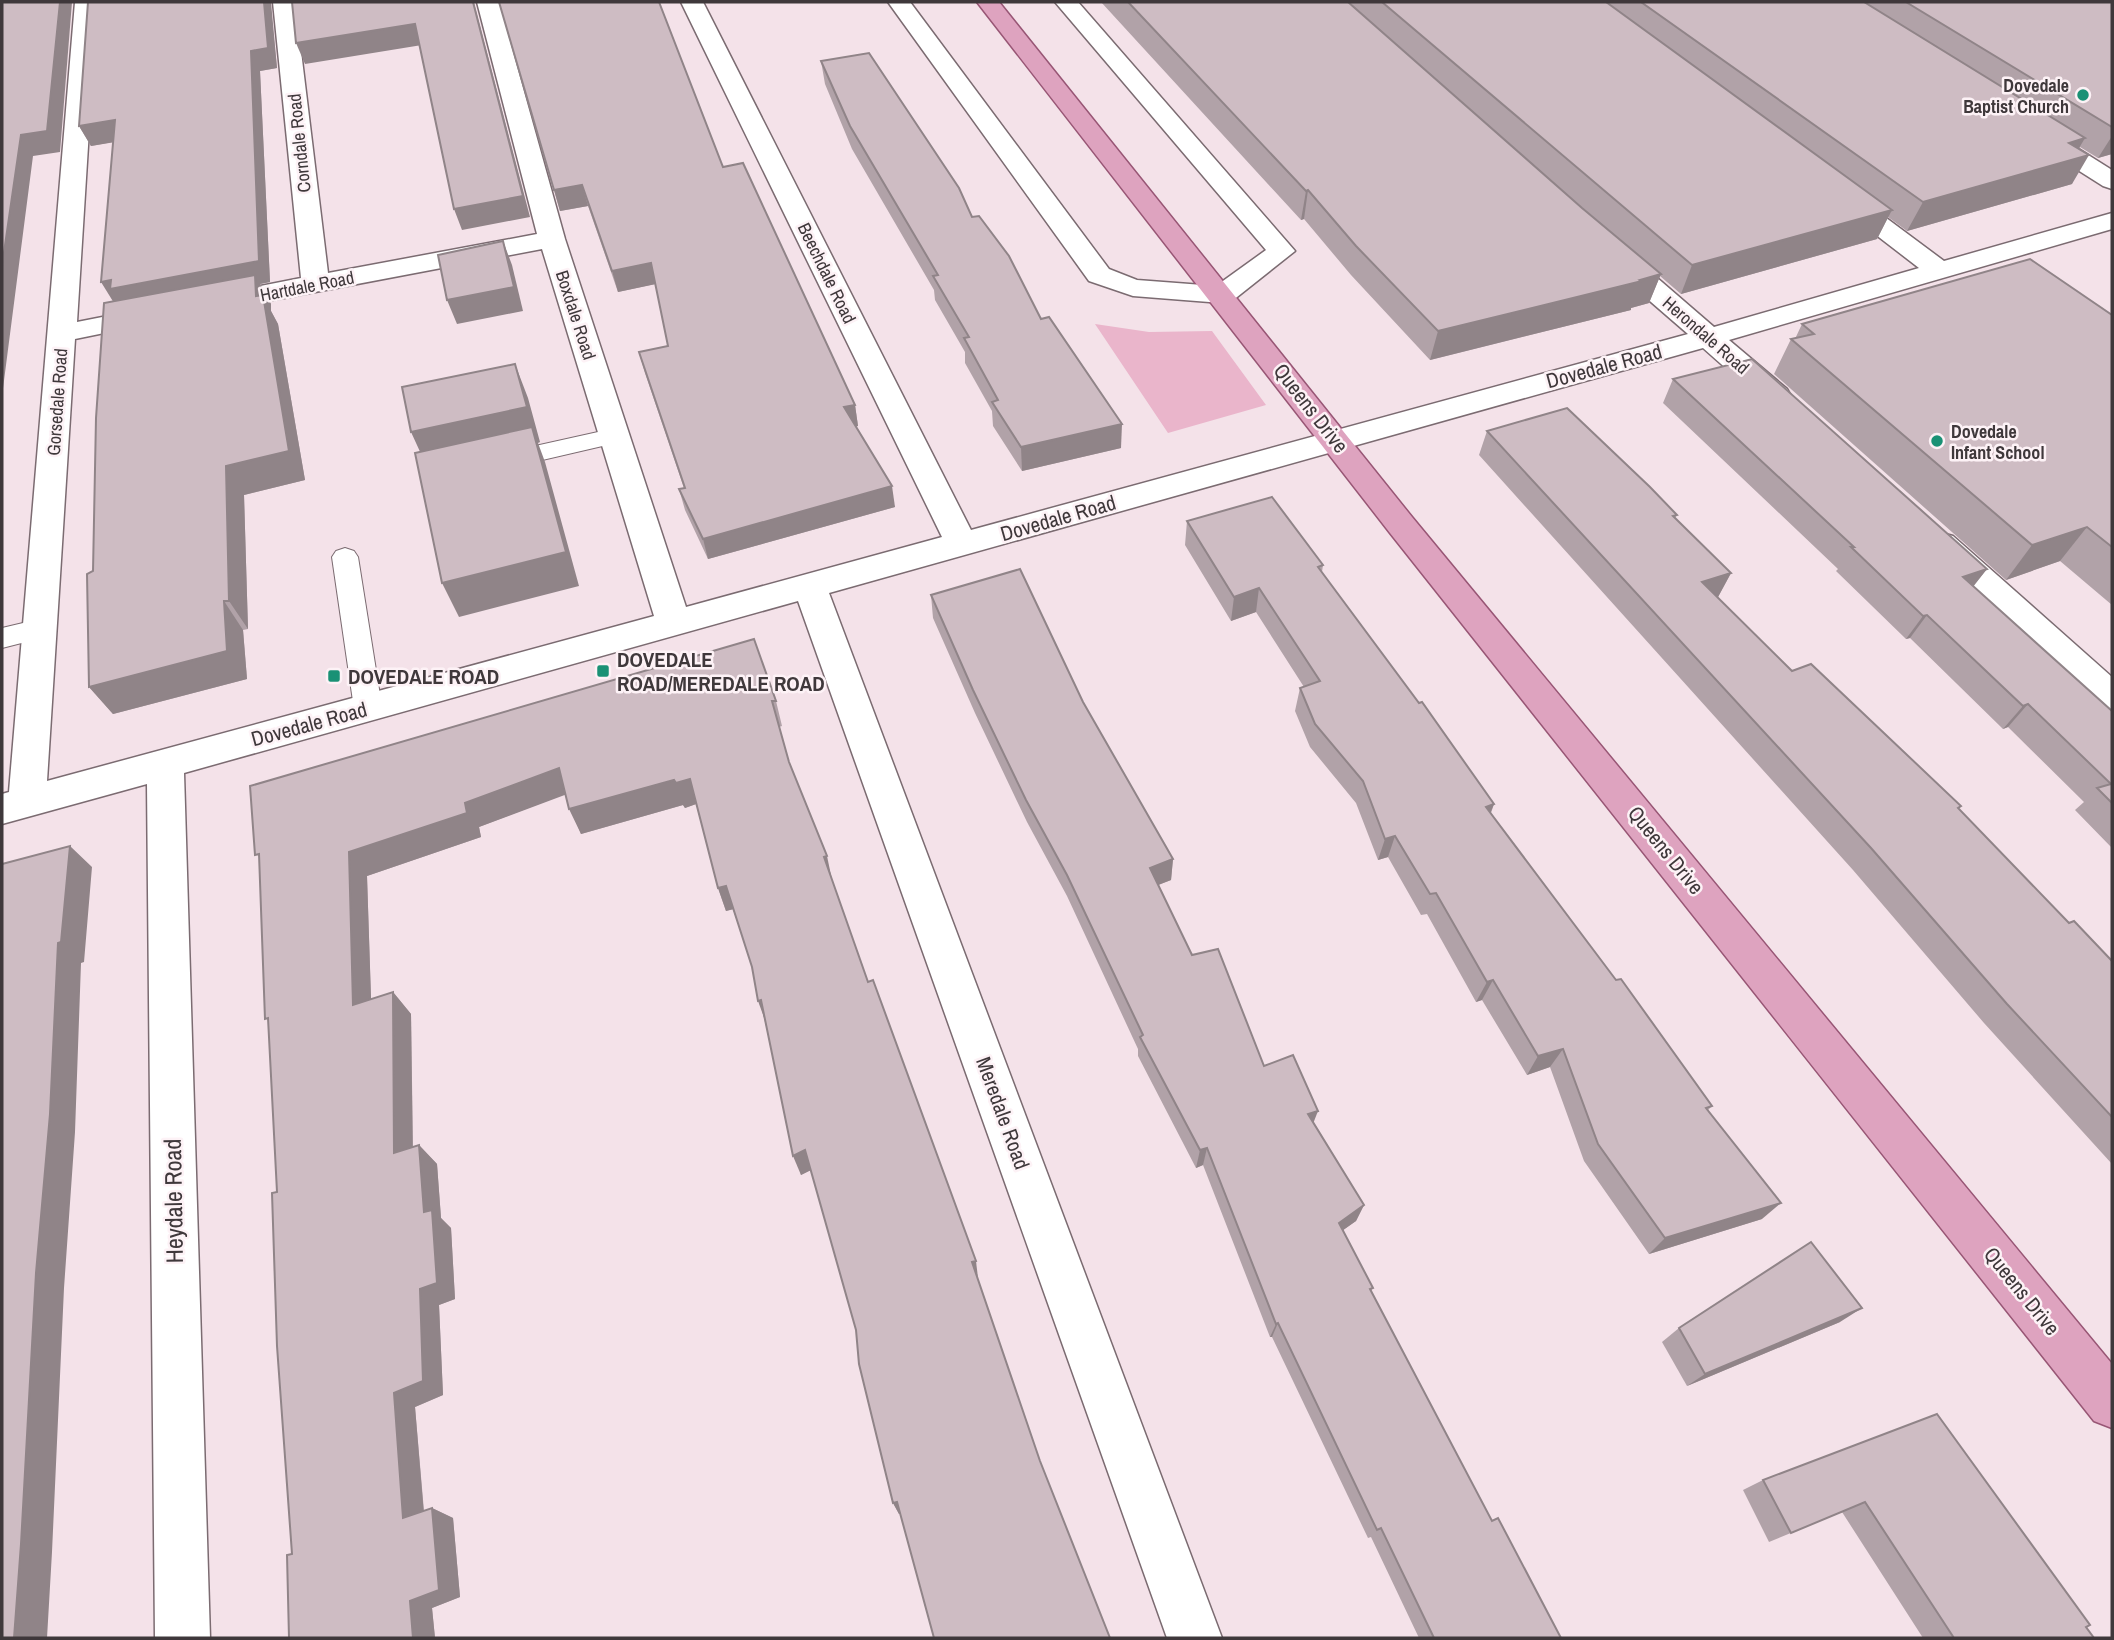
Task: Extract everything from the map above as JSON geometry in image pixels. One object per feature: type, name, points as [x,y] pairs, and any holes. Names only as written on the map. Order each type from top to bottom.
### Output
[{"type":"main road","name":"Queens Drive","points":[[988,2],[1401,525],[2112,1403]]},
{"type":"street","name":"Gorsedale Road","points":[[14,805],[40,629],[86,2]]},
{"type":"street","name":"Corndale Road","points":[[284,2],[315,284]]},
{"type":"street","name":"Boxdale Road","points":[[488,2],[552,239],[674,625]]},
{"type":"street","name":"Beechdale Road","points":[[692,2],[962,545]]},
{"type":"street","points":[[899,2],[1099,275],[1133,288],[1222,295],[1282,251],[1066,2]]},
{"type":"street","points":[[2022,124],[2112,181]]},
{"type":"street","points":[[1821,181],[1942,272]]},
{"type":"street","name":"Dovedale Road","points":[[14,805],[1710,337],[2112,221]]},
{"type":"street","name":"Herondale Road","points":[[1594,238],[1803,420]]},
{"type":"street","name":"Hartdale Road","points":[[62,332],[552,239]]},
{"type":"street","points":[[1916,522],[2112,698]]},
{"type":"street","name":"Meredale Road","points":[[810,587],[1195,1638]]},
{"type":"street","name":"Heydale Road","points":[[165,764],[182,1638]]},
{"type":"lane","points":[[484,466],[616,436]]},
{"type":"lane","points":[[345,557],[368,708]]},
{"type":"lane","points":[[2,638],[40,629]]},
{"type":"shaded area","points":[[1095,324],[1149,332],[1212,331],[1266,405],[1168,433]]},
{"type":"building","points":[[2,2],[60,2],[47,131],[21,135],[2,266]]},
{"type":"building","points":[[88,2],[264,2],[268,48],[251,51],[259,261],[110,289],[111,280],[101,282],[115,120],[79,126]]},
{"type":"building","points":[[292,2],[473,2],[523,196],[454,209],[415,24],[296,43]]},
{"type":"building","points":[[499,2],[659,2],[723,167],[743,163],[855,405],[844,407],[892,486],[703,539],[679,489],[685,488],[639,352],[668,346],[651,263],[612,271],[582,185],[554,190]]},
{"type":"building","points":[[1128,2],[1348,2],[1661,274],[1438,331]]},
{"type":"building","points":[[1382,2],[1606,2],[1892,210],[1692,265]]},
{"type":"building","points":[[1641,2],[1864,2],[2085,138],[2069,143],[2089,155],[1923,202]]},
{"type":"building","points":[[1906,2],[2112,2],[2112,127]]},
{"type":"building","points":[[869,53],[959,188],[972,217],[979,216],[1009,256],[1041,319],[1049,317],[1122,424],[1021,447],[992,402],[998,400],[964,338],[969,337],[933,276],[938,275],[850,126],[821,61]]},
{"type":"building","points":[[503,241],[514,287],[447,300],[438,255]]},
{"type":"building","name":"Dovedale Infant School","points":[[2030,259],[2112,315],[2112,547],[2087,527],[2032,545],[1791,339],[1814,334],[1802,324]]},
{"type":"building","points":[[255,275],[256,296],[263,295],[289,451],[226,466],[229,601],[224,601],[227,651],[89,687],[87,574],[93,571],[96,418],[104,303]]},
{"type":"building","points":[[1752,359],[1987,569],[1963,577],[2112,711],[2112,803],[2097,788],[2111,784],[2028,704],[2023,706],[1927,615],[1923,616],[1851,547],[1854,547],[1673,379]]},
{"type":"building","points":[[515,364],[527,407],[411,432],[402,387]]},
{"type":"building","points":[[1567,408],[1650,487],[1677,515],[1673,516],[1731,573],[1702,582],[1792,671],[1811,664],[1961,806],[1958,808],[2069,923],[2074,921],[2112,961],[2112,1117],[2007,1004],[1871,848],[1487,431]]},
{"type":"building","points":[[532,427],[566,552],[442,583],[415,453]]},
{"type":"building","points":[[1272,497],[1323,565],[1318,567],[1419,703],[1422,702],[1494,804],[1486,807],[1616,980],[1621,979],[1712,1106],[1706,1108],[1781,1203],[1665,1238],[1598,1144],[1563,1049],[1538,1056],[1493,980],[1487,982],[1436,893],[1430,894],[1395,836],[1385,839],[1363,781],[1315,724],[1300,688],[1320,681],[1259,588],[1234,597],[1187,521]]},
{"type":"building","points":[[1020,569],[1083,702],[1173,859],[1150,868],[1192,955],[1218,949],[1264,1066],[1293,1055],[1318,1111],[1308,1114],[1364,1205],[1339,1223],[1373,1288],[1370,1289],[1492,1521],[1498,1518],[1561,1638],[1434,1638],[1381,1528],[1377,1530],[1278,1323],[1276,1324],[1207,1148],[1200,1150],[1140,1037],[1143,1035],[1067,875],[1026,800],[973,690],[931,595]]},
{"type":"building","points":[[754,639],[776,701],[772,701],[789,762],[827,856],[824,857],[868,982],[873,980],[976,1261],[972,1262],[1040,1461],[1110,1638],[934,1638],[897,1502],[893,1503],[859,1364],[856,1330],[805,1150],[793,1156],[752,967],[726,886],[718,888],[690,779],[676,783],[674,780],[569,809],[559,768],[465,803],[467,813],[349,852],[353,1005],[393,992],[394,1153],[419,1145],[424,1212],[432,1210],[437,1283],[420,1289],[423,1381],[394,1393],[403,1518],[432,1508],[439,1590],[410,1601],[413,1638],[289,1638],[287,1555],[292,1554],[277,1346],[272,1193],[277,1192],[268,1018],[265,1019],[259,854],[255,855],[250,786]]},
{"type":"building","points":[[70,846],[61,942],[58,943],[50,1114],[36,1273],[14,1638],[2,1638],[2,864]]},
{"type":"building","points":[[1811,1242],[1862,1308],[1705,1374],[1679,1328]]},
{"type":"building","points":[[1937,1414],[2090,1625],[2086,1627],[2094,1638],[1954,1638],[1865,1502],[1791,1533],[1763,1480]]},
{"type":"place","name":"Dovedale Baptist Church","points":[[2083,95]]},
{"type":"place","name":"Dovedale Infant School","points":[[1937,441]]},
{"type":"place","name":"DOVEDALE ROAD/MEREDALE ROAD","points":[[603,671]]},
{"type":"place","name":"DOVEDALE ROAD","points":[[334,676]]}]
